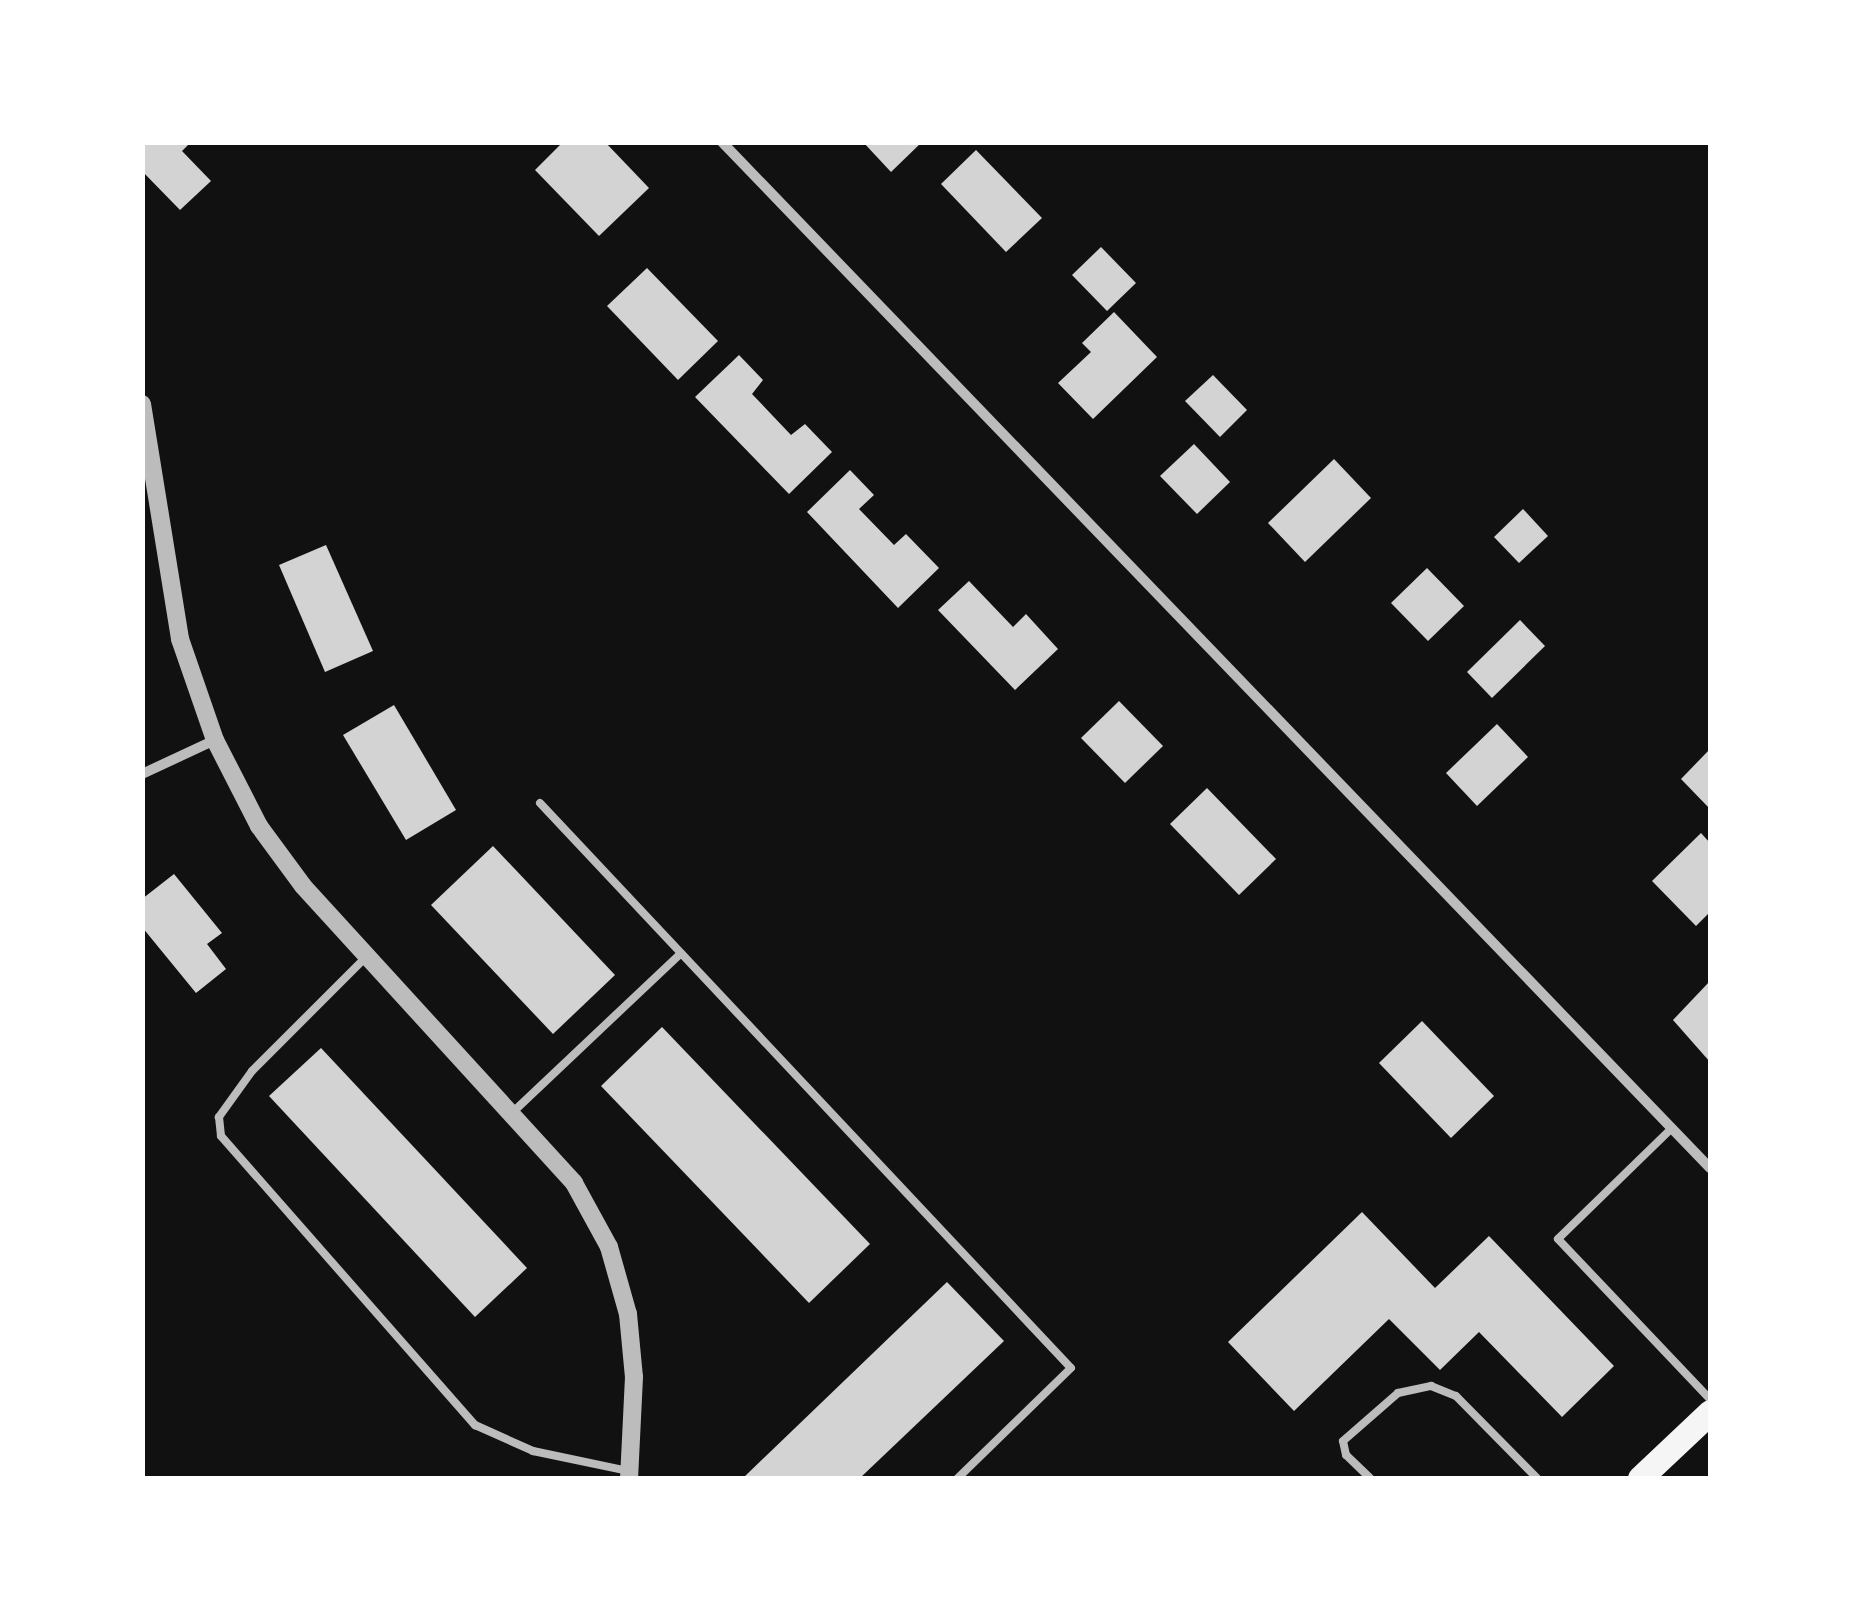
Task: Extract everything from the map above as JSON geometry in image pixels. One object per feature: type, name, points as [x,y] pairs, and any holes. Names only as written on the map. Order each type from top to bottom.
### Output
[{"type":"main road","points":[[1640,1478],[1710,1412]]},
{"type":"street","points":[[722,142],[1710,1168]]},
{"type":"street","points":[[142,404],[180,639],[215,740],[260,826],[366,957],[513,1112],[574,1183],[608,1246],[630,1330],[629,1475]]},
{"type":"street","points":[[142,774],[215,740]]},
{"type":"lane","points":[[540,803],[1072,1368],[958,1478]]},
{"type":"lane","points":[[513,1112],[680,954]]},
{"type":"lane","points":[[366,957],[252,1071],[219,1117],[221,1136],[475,1425],[533,1451],[629,1475]]},
{"type":"lane","points":[[1672,1128],[1558,1238],[1710,1398]]},
{"type":"lane","points":[[1370,1478],[1346,1456],[1343,1440],[1398,1393],[1431,1386],[1456,1396],[1537,1478]]},
{"type":"building","points":[[142,142],[191,142],[182,151],[211,181],[180,210],[142,171]]},
{"type":"building","points":[[563,142],[605,142],[649,188],[599,236],[535,170]]},
{"type":"building","points":[[863,142],[922,142],[891,172]]},
{"type":"building","points":[[976,150],[1042,218],[1006,252],[941,184]]},
{"type":"building","points":[[1101,247],[1136,283],[1107,311],[1072,275]]},
{"type":"building","points":[[647,268],[718,341],[678,380],[607,306]]},
{"type":"building","points":[[1114,312],[1157,357],[1093,419],[1058,383],[1091,352],[1082,343]]},
{"type":"building","points":[[739,355],[763,380],[752,394],[791,435],[805,424],[832,452],[789,494],[695,397]]},
{"type":"building","points":[[1213,375],[1247,410],[1220,437],[1185,401]]},
{"type":"building","points":[[1194,444],[1230,482],[1197,514],[1160,476]]},
{"type":"building","points":[[1334,459],[1371,498],[1305,562],[1268,523]]},
{"type":"building","points":[[850,470],[874,495],[859,509],[894,545],[906,534],[939,568],[898,608],[807,512]]},
{"type":"building","points":[[1523,509],[1548,536],[1519,563],[1494,537]]},
{"type":"building","points":[[326,545],[373,651],[325,672],[279,565]]},
{"type":"building","points":[[1427,568],[1464,606],[1428,641],[1391,603]]},
{"type":"building","points":[[969,581],[1013,627],[1026,614],[1058,649],[1015,690],[938,610]]},
{"type":"building","points":[[1520,620],[1545,646],[1492,698],[1467,672]]},
{"type":"building","points":[[1119,701],[1163,746],[1125,783],[1081,738]]},
{"type":"building","points":[[394,705],[456,810],[406,840],[343,735]]},
{"type":"building","points":[[1497,724],[1528,757],[1477,806],[1446,773]]},
{"type":"building","points":[[1710,749],[1710,809],[1681,779]]},
{"type":"building","points":[[1207,788],[1276,859],[1239,895],[1170,824]]},
{"type":"building","points":[[1701,833],[1710,843],[1710,912],[1696,926],[1652,881]]},
{"type":"building","points":[[493,846],[615,975],[553,1034],[431,905]]},
{"type":"building","points":[[174,874],[222,933],[207,944],[226,969],[196,993],[142,927],[142,899]]},
{"type":"building","points":[[1710,981],[1710,1062],[1673,1020]]},
{"type":"building","points":[[1422,1021],[1494,1096],[1451,1138],[1379,1063]]},
{"type":"building","points":[[662,1027],[870,1244],[809,1303],[601,1086]]},
{"type":"building","points":[[321,1048],[527,1268],[475,1317],[269,1096]]},
{"type":"building","points":[[1362,1212],[1435,1288],[1489,1236],[1614,1366],[1562,1417],[1479,1332],[1440,1370],[1389,1319],[1294,1411],[1228,1342]]},
{"type":"building","points":[[947,1282],[1004,1341],[860,1478],[743,1478]]}]
